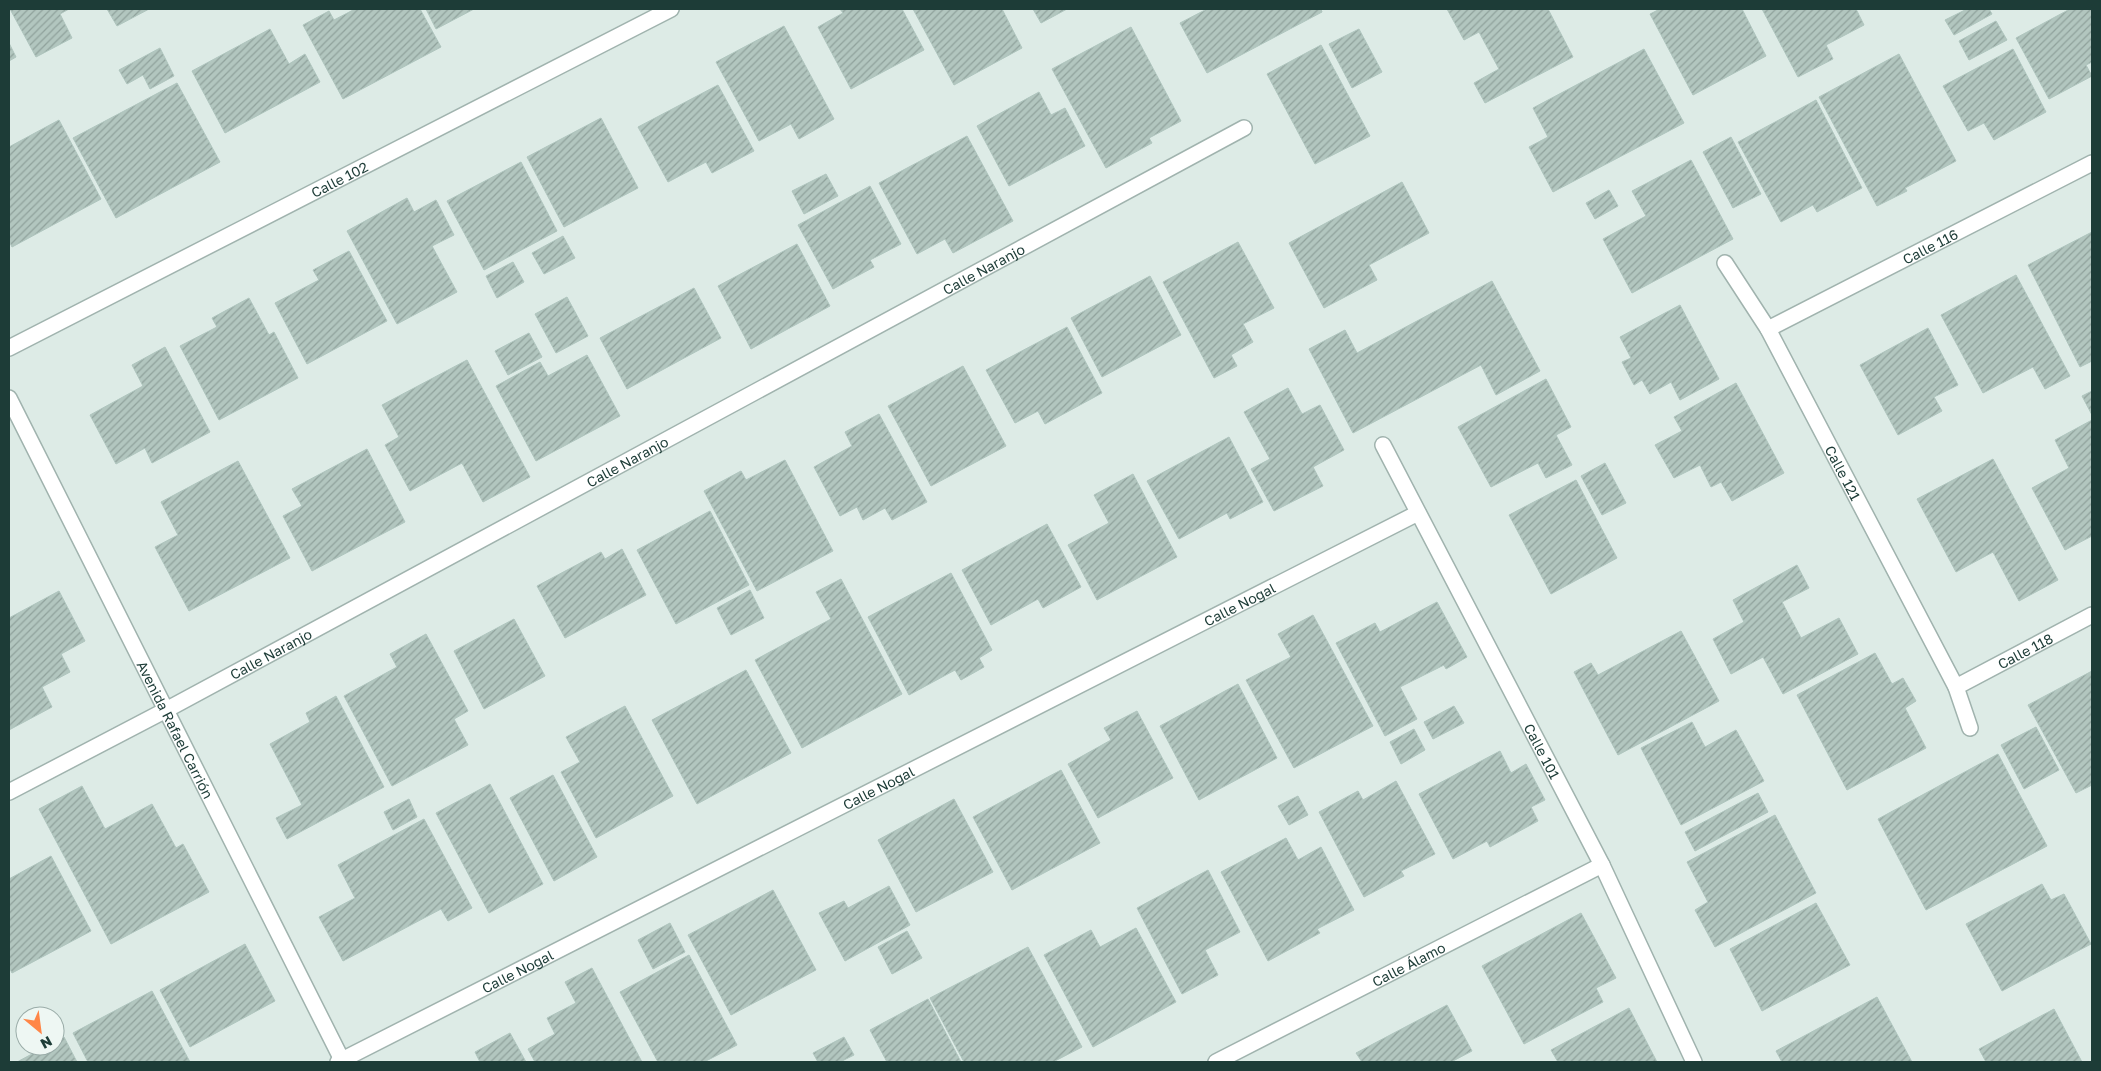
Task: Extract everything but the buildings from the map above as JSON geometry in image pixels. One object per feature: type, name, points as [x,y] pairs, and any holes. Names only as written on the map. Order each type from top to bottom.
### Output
[{"type":"street","name":"Calle 102","points":[[9,348],[671,9]]},
{"type":"street","name":"Calle Naranjo","points":[[9,792],[166,710],[1244,128]]},
{"type":"street","name":"Calle 116","points":[[1768,329],[2092,163]]},
{"type":"street","name":"Calle 121","points":[[1725,263],[1768,329],[1956,687],[1970,728]]},
{"type":"street","name":"Avenida Rafael Carrión","points":[[9,398],[341,1062]]},
{"type":"street","name":"Calle 101","points":[[1382,445],[1602,865],[1694,1062]]},
{"type":"street","name":"Calle Nogal","points":[[341,1062],[1418,513]]},
{"type":"street","name":"Calle 118","points":[[1956,687],[2092,615]]},
{"type":"street","name":"Calle Álamo","points":[[1216,1062],[1602,865]]}]
